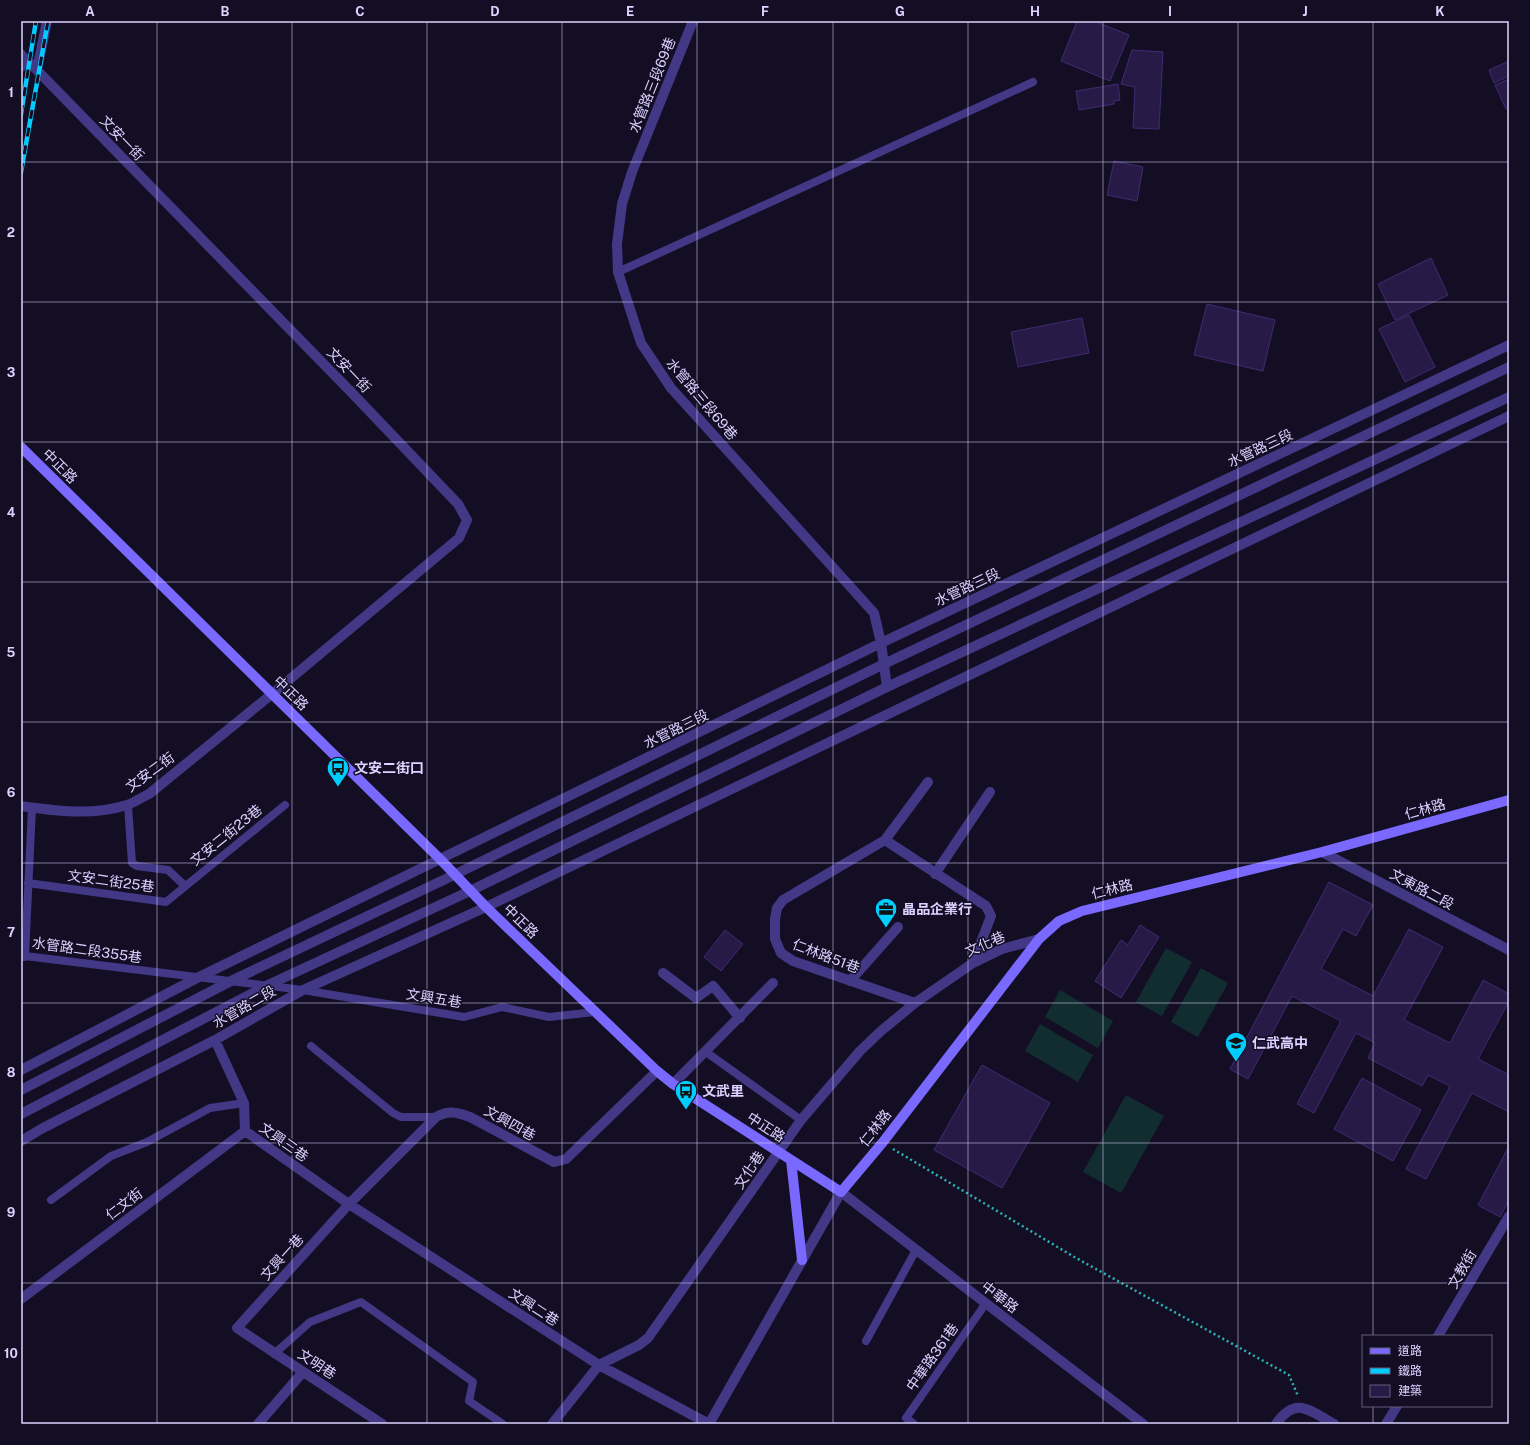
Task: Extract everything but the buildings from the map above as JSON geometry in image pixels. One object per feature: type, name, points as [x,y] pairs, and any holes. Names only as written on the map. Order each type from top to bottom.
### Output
[{"type":"main road","name":"中正路","points":[[21,447],[441,860],[486,907],[657,1071],[673,1084],[841,1192]]},
{"type":"main road","name":"仁林路","points":[[841,1192],[883,1142],[1039,939],[1059,922],[1082,911],[1322,852],[1509,800]]},
{"type":"main road","points":[[791,1160],[802,1260]]},
{"type":"street","points":[[37,70],[47,21]]},
{"type":"street","name":"水管路三段69巷","points":[[693,21],[632,172],[622,204],[618,244],[618,272],[641,343],[671,388],[874,613],[881,643],[887,687]]},
{"type":"street","name":"文安一街","points":[[24,64],[37,70],[353,394],[458,504],[466,520],[459,538],[272,694]]},
{"type":"street","name":"水管路三段","points":[[441,860],[881,643],[1509,345]]},
{"type":"street","points":[[454,875],[884,664],[1509,367]]},
{"type":"street","points":[[470,891],[887,687],[1509,397]]},
{"type":"street","points":[[486,907],[1509,416]]},
{"type":"street","name":"文安二街","points":[[21,806],[76,812],[106,810],[128,805],[149,794],[272,694]]},
{"type":"street","name":"仁林路51巷","points":[[915,1002],[793,961],[781,953],[775,939],[775,919],[777,908],[783,900],[885,840],[928,782]]},
{"type":"street","points":[[935,874],[990,792]]},
{"type":"street","points":[[885,840],[986,906],[989,910],[991,916],[973,962]]},
{"type":"street","name":"文東路二段","points":[[1322,852],[1509,950]]},
{"type":"street","points":[[21,1070],[197,978],[441,860]]},
{"type":"street","name":"水管路二段","points":[[21,1090],[231,981],[454,875]]},
{"type":"street","name":"水管路二段","points":[[21,1114],[268,985],[470,891]]},
{"type":"street","name":"水管路二段","points":[[21,1141],[43,1128],[215,1040],[303,990],[486,907]]},
{"type":"street","points":[[850,980],[898,927]]},
{"type":"street","name":"文化巷","points":[[552,1424],[599,1365],[639,1345],[648,1338],[717,1242],[801,1120],[860,1051],[915,1002],[973,962],[1002,949],[1039,939]]},
{"type":"street","points":[[663,973],[696,998],[713,986],[740,1018]]},
{"type":"street","points":[[673,1084],[773,983]]},
{"type":"street","name":"文興三巷","points":[[215,1040],[244,1103],[245,1131],[349,1204]]},
{"type":"street","name":"文興四巷","points":[[436,1117],[445,1112],[456,1112],[463,1114],[554,1162],[566,1159],[657,1071]]},
{"type":"street","points":[[349,1204],[436,1117]]},
{"type":"street","name":"仁文街","points":[[21,1299],[245,1131]]},
{"type":"street","points":[[709,1424],[841,1192]]},
{"type":"street","name":"中華路","points":[[841,1192],[1143,1424]]},
{"type":"street","name":"文興一巷","points":[[237,1328],[349,1204]]},
{"type":"street","name":"文興二巷","points":[[349,1204],[599,1365],[709,1424]]},
{"type":"street","name":"文教街","points":[[1439,1335],[1509,1217]]},
{"type":"street","name":"文明巷","points":[[237,1328],[274,1354],[382,1424]]},
{"type":"street","points":[[258,1424],[303,1372]]},
{"type":"street","points":[[1276,1424],[1283,1414],[1298,1407],[1334,1424]]},
{"type":"street","points":[[1386,1424],[1396,1407]]},
{"type":"lane","points":[[21,53],[24,64]]},
{"type":"lane","points":[[618,272],[1033,82]]},
{"type":"lane","points":[[128,805],[132,863],[137,866],[168,870],[184,885]]},
{"type":"lane","name":"文安二街23巷","points":[[184,885],[285,805]]},
{"type":"lane","name":"水管路二段355巷","points":[[32,808],[23,956],[231,981]]},
{"type":"lane","name":"文安二街25巷","points":[[28,883],[166,902],[184,885]]},
{"type":"lane","name":"文興五巷","points":[[231,981],[303,990],[464,1017],[502,1007],[549,1017],[594,1012]]},
{"type":"lane","points":[[310,1046],[393,1113],[401,1116],[436,1117]]},
{"type":"lane","points":[[706,1052],[801,1120]]},
{"type":"lane","points":[[51,1200],[111,1156],[147,1142],[210,1108],[244,1103]]},
{"type":"lane","points":[[866,1341],[916,1250]]},
{"type":"lane","points":[[274,1354],[310,1322],[361,1302],[473,1382],[469,1401],[503,1424]]},
{"type":"lane","name":"中華路361巷","points":[[914,1424],[906,1418],[986,1303]]},
{"type":"path","points":[[883,1142],[1076,1258],[1289,1375],[1298,1407]]},
{"type":"green space","points":[[1166,948],[1192,962],[1162,1016],[1136,1002]]},
{"type":"green space","points":[[1201,968],[1228,983],[1198,1037],[1171,1022]]},
{"type":"green space","points":[[1060,990],[1113,1021],[1098,1048],[1045,1017]]},
{"type":"green space","points":[[1040,1024],[1093,1055],[1078,1082],[1025,1051]]},
{"type":"green space","points":[[1126,1095],[1164,1116],[1121,1193],[1083,1172]]},
{"type":"railway","points":[[21,114],[36,21]]},
{"type":"railway","points":[[21,172],[48,21]]},
{"type":"place","name":"文安二街口","points":[[338,788]]},
{"type":"place","name":"晶品企業行","points":[[886,928]]},
{"type":"place","name":"仁武高中","points":[[1236,1062]]},
{"type":"place","name":"文武里","points":[[686,1110]]}]
